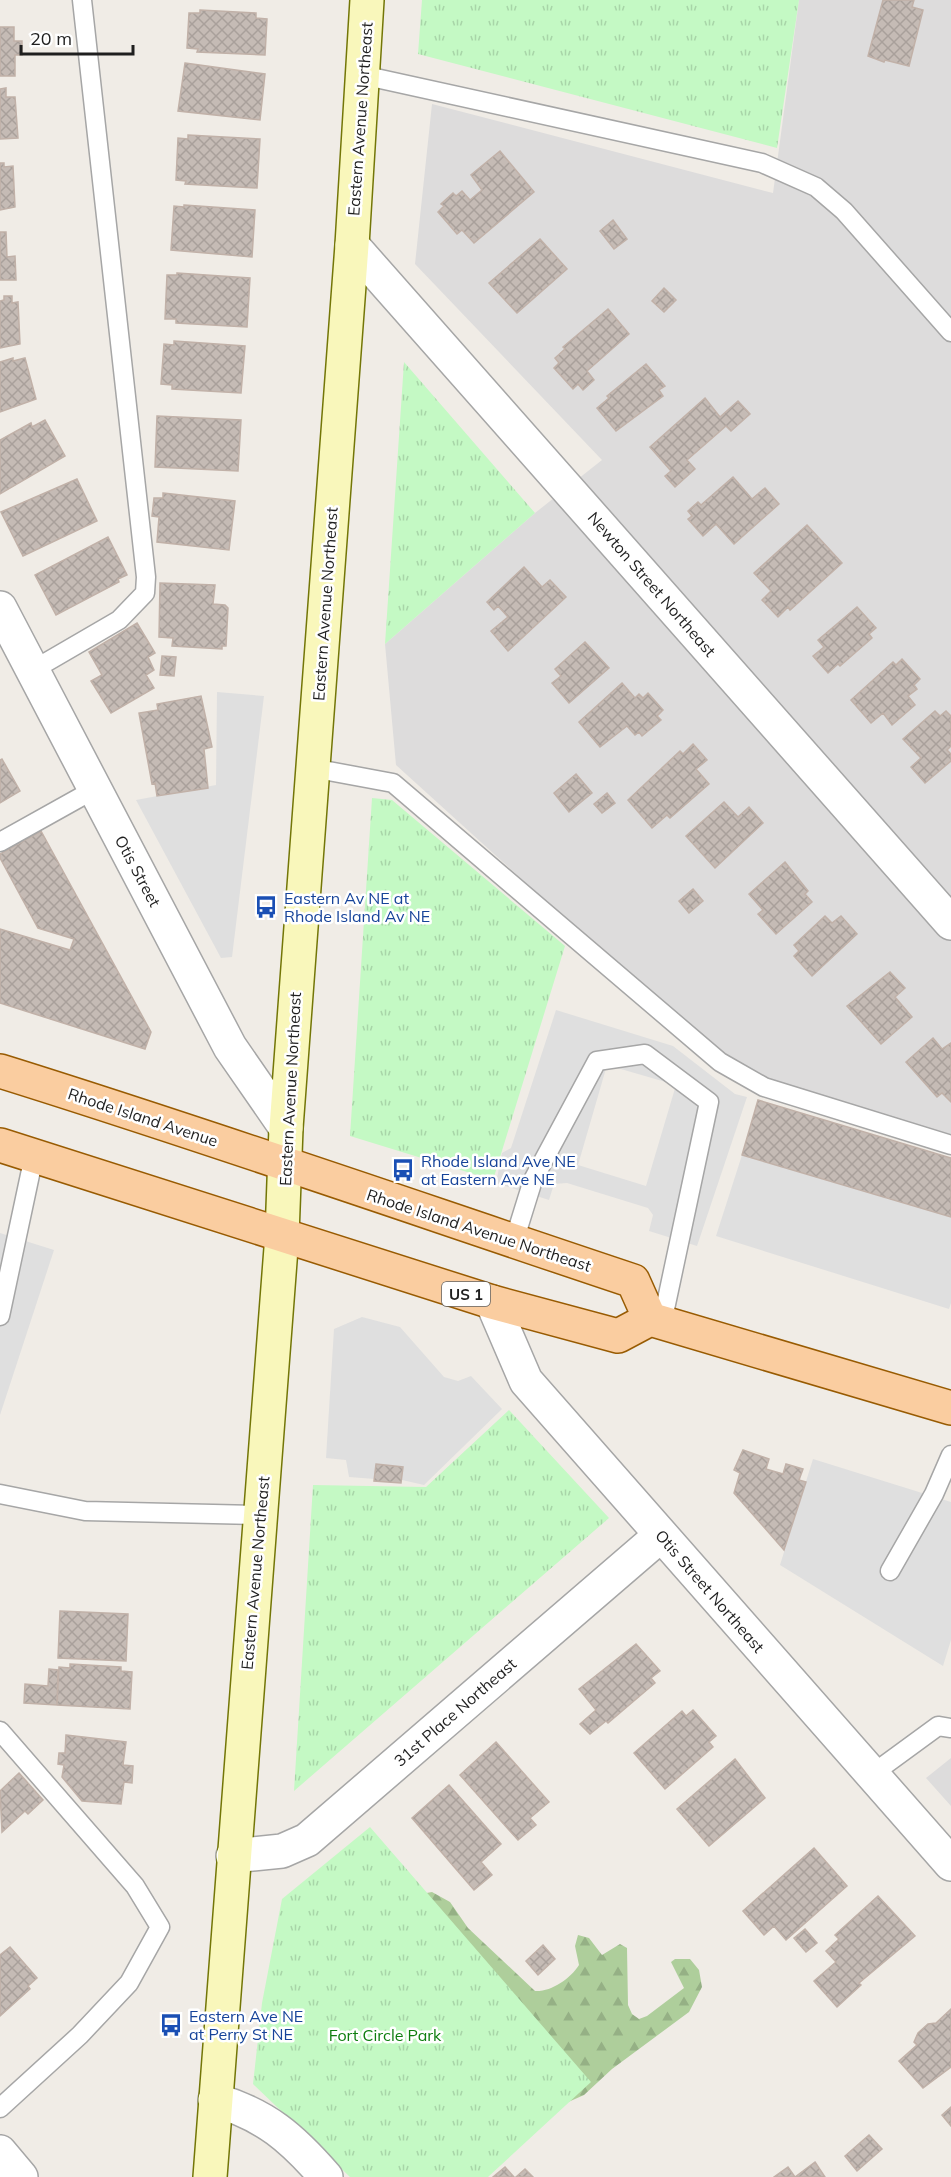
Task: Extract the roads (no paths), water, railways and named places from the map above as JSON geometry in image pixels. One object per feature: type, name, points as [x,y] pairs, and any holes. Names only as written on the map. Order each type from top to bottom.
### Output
[{"type":"main road","name":"Eastern Avenue Northeast","points":[[210,2177],[282,1235],[286,1128],[352,245],[367,0]]},
{"type":"main road","name":"Rhode Island Avenue","points":[[0,1071],[167,1123],[285,1166]]},
{"type":"main road","name":"US 1","points":[[0,1145],[492,1302],[618,1336],[656,1321]]},
{"type":"main road","name":"Rhode Island Avenue Northeast","points":[[285,1166],[633,1281],[656,1321]]},
{"type":"main road","points":[[656,1321],[951,1408]]},
{"type":"street","name":"Newton Street Northeast","points":[[352,245],[951,922]]},
{"type":"street","name":"Otis Street","points":[[0,608],[230,1047],[286,1128]]},
{"type":"street","name":"Otis Street Northeast","points":[[492,1302],[526,1381],[951,1864]]},
{"type":"street","name":"31st Place Northeast","points":[[233,1856],[282,1851],[307,1839],[661,1535]]},
{"type":"street","points":[[215,2100],[239,2107],[271,2124],[298,2146],[326,2177]]},
{"type":"street","points":[[0,2152],[21,2177]]},
{"type":"lane","points":[[33,670],[119,620],[145,593],[146,578],[82,0]]},
{"type":"lane","points":[[362,75],[762,164],[816,187],[844,211],[951,332]]},
{"type":"lane","points":[[312,768],[393,783],[720,1062],[764,1087],[951,1145]]},
{"type":"lane","points":[[0,842],[95,789]]},
{"type":"lane","points":[[514,1241],[533,1180],[597,1061],[645,1054],[709,1102],[656,1321]]},
{"type":"lane","points":[[0,1316],[34,1156]]},
{"type":"lane","points":[[890,1571],[934,1494],[951,1455]]},
{"type":"lane","points":[[0,1494],[86,1510],[260,1515]]},
{"type":"lane","points":[[871,1775],[938,1726],[951,1728]]},
{"type":"lane","points":[[0,1731],[135,1886],[160,1927],[129,1983],[80,2035],[0,2108]]},
{"type":"place","name":"Eastern Av NE at Rhode Island Av NE","points":[[266,907]]},
{"type":"place","name":"Rhode Island Ave NE at Eastern Ave NE","points":[[403,1170]]},
{"type":"place","name":"Eastern Ave NE at Perry St NE","points":[[171,2025]]},
{"type":"park label","name":"Fort Circle Park","points":[[385,2035]]}]
